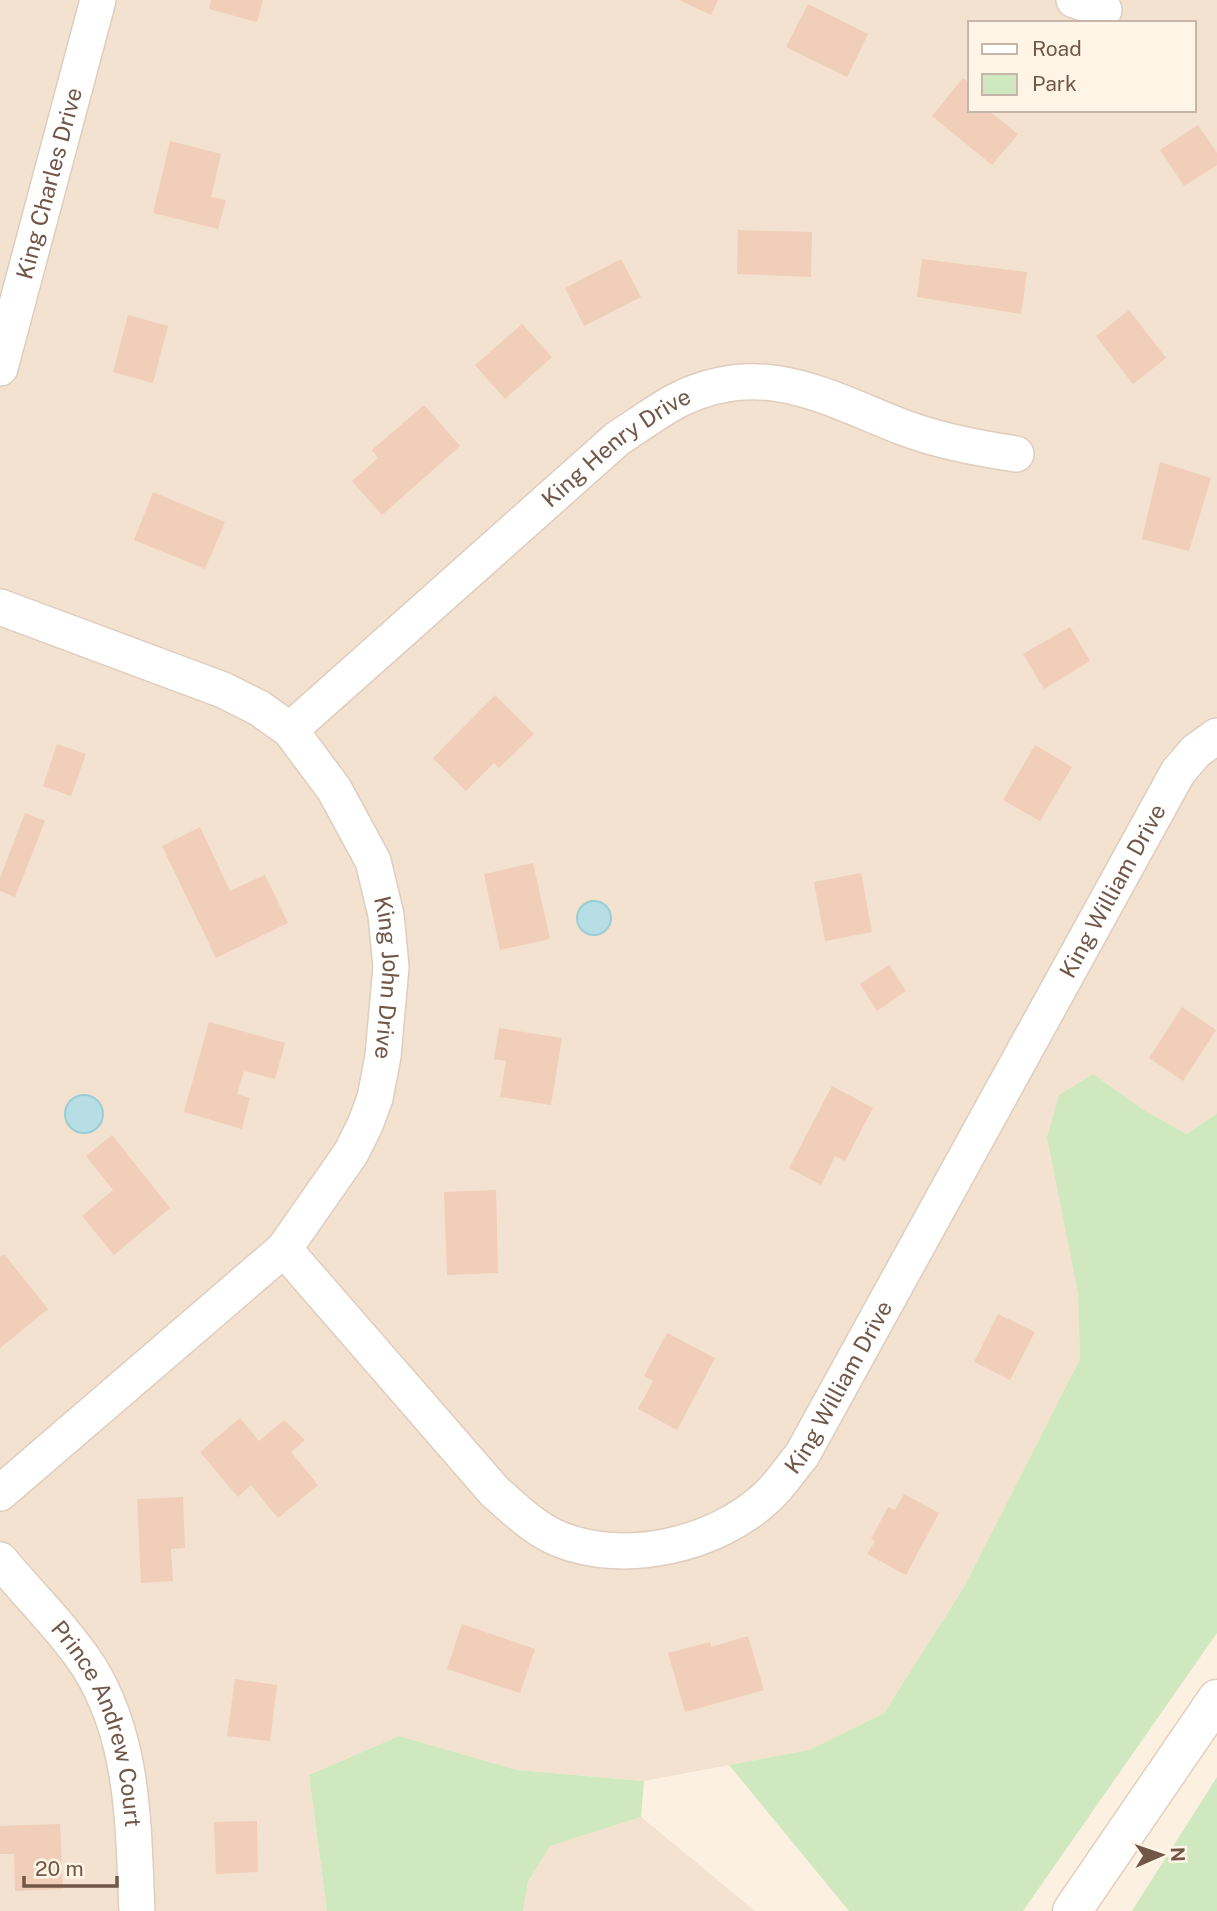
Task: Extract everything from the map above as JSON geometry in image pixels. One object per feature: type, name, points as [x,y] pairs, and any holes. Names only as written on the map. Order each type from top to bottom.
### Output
[{"type":"street","name":"King Charles Drive","points":[[0,368],[7,308],[98,0]]},
{"type":"street","name":"King Henry Drive","points":[[290,730],[617,439],[677,401],[709,389],[740,383],[768,382],[798,386],[958,446],[1016,454]]},
{"type":"street","name":"King John Drive","points":[[0,607],[223,690],[259,708],[290,730],[334,789],[373,861],[386,915],[391,967],[383,1056],[375,1098],[365,1125],[351,1153],[284,1249],[0,1493]]},
{"type":"street","name":"King William Drive","points":[[284,1249],[495,1492],[531,1523],[558,1539],[588,1548],[619,1552],[705,1536],[768,1496],[802,1455],[1178,772],[1196,751],[1217,736]]},
{"type":"street","name":"Prince Andrew Court","points":[[0,1560],[87,1665],[104,1693],[120,1740],[130,1784],[137,1911]]},
{"type":"street","points":[[1072,1911],[1217,1699]]},
{"type":"shaded area","points":[[0,0],[1217,0],[1217,1113],[1187,1134],[1142,1109],[1048,1138],[1078,1294],[1080,1359],[964,1587],[884,1713],[809,1750],[644,1781],[517,1770],[399,1736],[309,1775],[327,1911],[0,1911]]},
{"type":"shaded area","points":[[641,1817],[755,1911],[523,1911],[528,1882],[550,1846]]},
{"type":"green space","points":[[1093,1074],[1142,1109],[1187,1134],[1217,1113],[1217,1633],[1023,1911],[849,1911],[729,1765],[809,1750],[884,1713],[964,1587],[1080,1359],[1078,1294],[1047,1137],[1059,1095]]},
{"type":"green space","points":[[399,1736],[517,1770],[644,1781],[641,1817],[550,1846],[528,1882],[523,1911],[327,1911],[309,1775]]},
{"type":"green space","points":[[1217,1777],[1217,1911],[1132,1911]]},
{"type":"water","points":[[594,901],[606,906],[611,918],[606,930],[594,935],[582,930],[577,918],[582,906]]},
{"type":"water","points":[[84,1095],[97,1101],[103,1114],[97,1127],[84,1133],[71,1127],[65,1114],[71,1101]]},
{"type":"building","points":[[211,0],[263,0],[257,22],[209,9]]},
{"type":"building","points":[[679,0],[718,0],[711,15]]},
{"type":"building","points":[[808,4],[868,34],[847,77],[786,47]]},
{"type":"building","points":[[963,78],[968,82],[968,112],[990,112],[1018,134],[992,165],[932,116]]},
{"type":"building","points":[[1198,125],[1217,153],[1217,165],[1184,186],[1160,150]]},
{"type":"building","points":[[170,141],[221,154],[211,197],[226,200],[218,229],[153,213]]},
{"type":"building","points":[[738,230],[812,232],[811,277],[737,274]]},
{"type":"building","points":[[621,259],[641,297],[584,326],[565,288]]},
{"type":"building","points":[[922,259],[1027,272],[1021,314],[917,297]]},
{"type":"building","points":[[1129,310],[1166,358],[1133,384],[1096,336]]},
{"type":"building","points":[[128,315],[168,326],[153,383],[113,372]]},
{"type":"building","points":[[522,324],[552,357],[505,399],[475,365]]},
{"type":"building","points":[[424,405],[460,446],[382,515],[352,481],[378,458],[372,450]]},
{"type":"building","points":[[1160,462],[1211,478],[1189,551],[1142,539]]},
{"type":"building","points":[[153,492],[225,522],[205,569],[134,540]]},
{"type":"building","points":[[1070,627],[1090,661],[1044,689],[1023,654]]},
{"type":"building","points":[[495,695],[534,734],[499,768],[494,763],[466,791],[433,758]]},
{"type":"building","points":[[57,744],[86,754],[71,796],[43,786]]},
{"type":"building","points":[[1035,745],[1072,767],[1040,821],[1003,800]]},
{"type":"building","points":[[25,813],[45,821],[15,897],[0,891],[0,878]]},
{"type":"building","points":[[200,827],[230,891],[265,875],[288,923],[216,958],[162,846]]},
{"type":"building","points":[[533,863],[550,939],[500,950],[484,874]]},
{"type":"building","points":[[861,873],[872,932],[825,941],[814,882]]},
{"type":"building","points":[[889,965],[906,991],[877,1011],[860,984]]},
{"type":"building","points":[[1182,1007],[1216,1030],[1183,1081],[1149,1058]]},
{"type":"building","points":[[209,1022],[285,1043],[275,1079],[244,1071],[237,1094],[250,1098],[242,1129],[184,1112]]},
{"type":"building","points":[[499,1028],[562,1038],[551,1105],[500,1097],[506,1061],[494,1059]]},
{"type":"building","points":[[832,1086],[873,1108],[845,1161],[835,1156],[821,1185],[789,1168]]},
{"type":"building","points":[[112,1135],[170,1208],[114,1255],[82,1216],[113,1190],[86,1156]]},
{"type":"building","points":[[496,1190],[498,1273],[447,1275],[444,1192]]},
{"type":"building","points":[[4,1254],[48,1309],[0,1348],[0,1257]]},
{"type":"building","points":[[998,1314],[1035,1332],[1010,1380],[974,1362]]},
{"type":"building","points":[[667,1333],[715,1358],[677,1430],[638,1409],[653,1381],[644,1376]]},
{"type":"building","points":[[240,1418],[259,1441],[284,1420],[305,1440],[291,1452],[318,1485],[278,1518],[251,1485],[238,1497],[200,1452]]},
{"type":"building","points":[[904,1494],[939,1513],[906,1575],[867,1554],[875,1541],[871,1539],[888,1507],[895,1510]]},
{"type":"building","points":[[183,1497],[185,1548],[171,1549],[173,1581],[141,1583],[137,1499]]},
{"type":"building","points":[[462,1624],[535,1649],[520,1693],[447,1669]]},
{"type":"building","points":[[748,1636],[764,1690],[685,1712],[668,1653],[710,1642],[711,1647]]},
{"type":"building","points":[[235,1679],[277,1685],[270,1741],[227,1736]]},
{"type":"building","points":[[257,1821],[258,1872],[216,1874],[214,1822]]},
{"type":"building","points":[[60,1824],[63,1889],[15,1891],[14,1854],[0,1854],[0,1826]]}]
